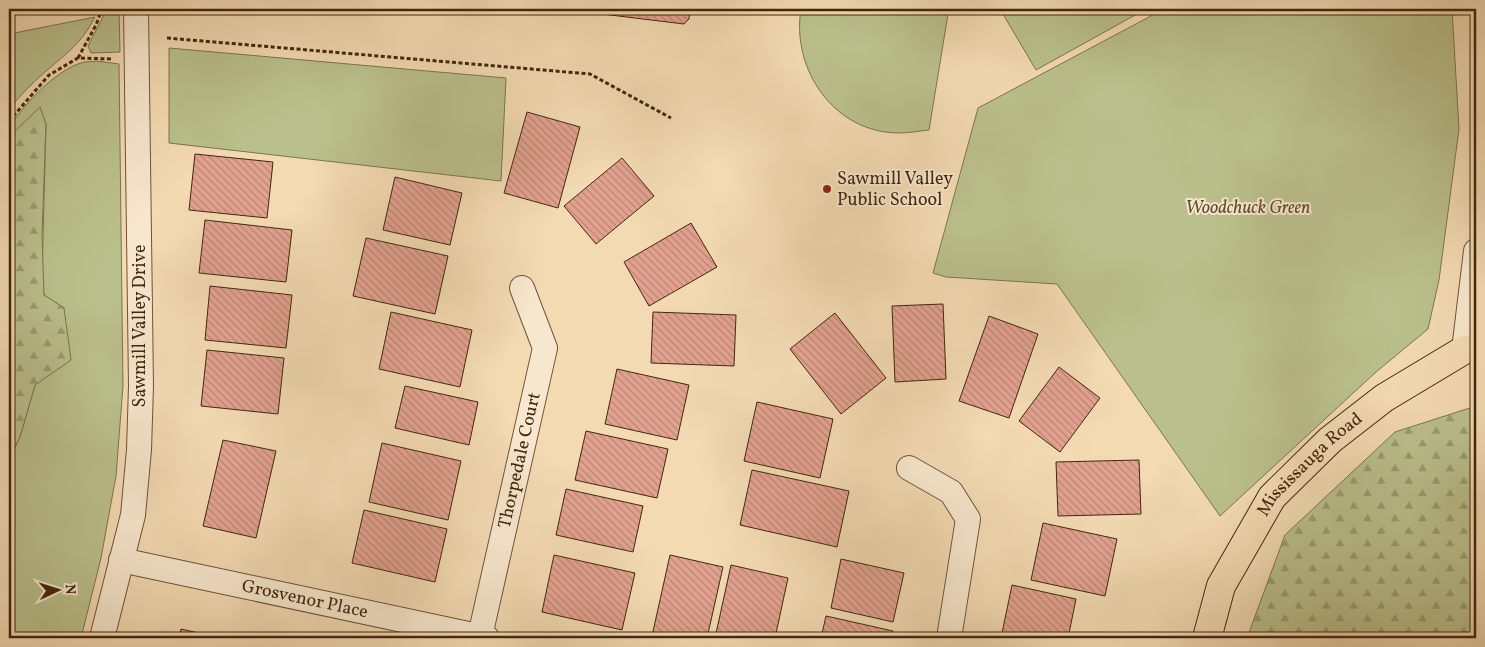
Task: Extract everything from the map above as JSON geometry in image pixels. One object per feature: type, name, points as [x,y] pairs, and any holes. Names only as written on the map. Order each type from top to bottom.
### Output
[{"type":"main road","name":"Mississauga Road","points":[[1207,638],[1221,586],[1272,497],[1330,440],[1384,398],[1470,349]]},
{"type":"street","name":"Sawmill Valley Drive","points":[[102,638],[133,515],[139,450],[141,386],[136,9]]},
{"type":"street","points":[[1470,349],[1476,251]]},
{"type":"street","name":"Thorpedale Court","points":[[484,637],[545,348],[522,288]]},
{"type":"street","points":[[909,468],[951,492],[968,520],[950,638]]},
{"type":"street","name":"Grosvenor Place","points":[[121,560],[484,637]]},
{"type":"path","points":[[9,120],[49,76],[78,58],[102,9]]},
{"type":"path","points":[[166,38],[590,74],[671,118]]},
{"type":"path","points":[[78,58],[137,59]]},
{"type":"green space","points":[[107,9],[119,9],[120,52],[91,53],[88,46]]},
{"type":"green space","points":[[801,9],[945,9],[948,14],[929,130],[899,133],[876,130],[855,122],[837,110],[822,94],[810,75],[803,54],[800,32]]},
{"type":"green space","points":[[1000,9],[1146,9],[1036,70]]},
{"type":"green space","name":"Woodchuck Green","points":[[1164,9],[1452,9],[1459,129],[1439,280],[1428,329],[1376,372],[1220,516],[1057,284],[946,277],[933,273],[978,108]]},
{"type":"green space","points":[[95,17],[73,48],[35,81],[9,109],[9,34]]},
{"type":"green space","points":[[169,48],[506,78],[501,181],[169,143]]},
{"type":"green space","points":[[97,61],[119,64],[123,386],[116,476],[101,558],[81,638],[9,638],[9,459],[20,437],[35,385],[64,308],[44,295],[42,278],[46,124],[39,108],[11,138],[9,137],[9,128],[40,90],[61,73],[83,62]]},
{"type":"green space","points":[[40,107],[46,124],[42,235],[44,295],[64,308],[71,360],[35,385],[20,437],[9,459],[9,137]]},
{"type":"green space","points":[[1476,406],[1476,638],[1247,638],[1285,535],[1395,432]]},
{"type":"building","points":[[561,9],[690,9],[689,19],[684,24]]},
{"type":"building","points":[[527,112],[580,127],[558,208],[504,193]]},
{"type":"building","points":[[195,154],[273,162],[267,218],[189,210]]},
{"type":"building","points":[[622,158],[654,196],[596,244],[564,206]]},
{"type":"building","points":[[395,177],[462,193],[450,245],[383,230]]},
{"type":"building","points":[[205,220],[292,230],[286,282],[199,273]]},
{"type":"building","points":[[691,223],[717,267],[649,306],[624,262]]},
{"type":"building","points":[[366,238],[448,256],[435,314],[353,296]]},
{"type":"building","points":[[210,286],[292,295],[286,348],[205,340]]},
{"type":"building","points":[[943,304],[946,379],[895,382],[892,306]]},
{"type":"building","points":[[391,312],[472,330],[460,387],[379,369]]},
{"type":"building","points":[[653,312],[736,315],[734,366],[651,363]]},
{"type":"building","points":[[835,313],[886,378],[841,414],[790,349]]},
{"type":"building","points":[[989,316],[1038,334],[1009,418],[959,401]]},
{"type":"building","points":[[207,350],[284,358],[278,414],[201,406]]},
{"type":"building","points":[[1059,367],[1100,398],[1060,452],[1019,421]]},
{"type":"building","points":[[617,369],[689,385],[677,440],[605,424]]},
{"type":"building","points":[[405,386],[478,402],[469,445],[395,428]]},
{"type":"building","points":[[757,402],[833,419],[820,478],[744,461]]},
{"type":"building","points":[[586,431],[668,449],[657,498],[575,480]]},
{"type":"building","points":[[223,440],[276,451],[256,538],[203,526]]},
{"type":"building","points":[[382,443],[461,461],[448,520],[369,502]]},
{"type":"building","points":[[1139,460],[1141,514],[1058,516],[1056,462]]},
{"type":"building","points":[[752,470],[849,491],[837,547],[740,525]]},
{"type":"building","points":[[566,489],[643,506],[633,552],[556,535]]},
{"type":"building","points":[[364,510],[447,529],[435,582],[352,563]]},
{"type":"building","points":[[1043,523],[1117,539],[1105,596],[1031,580]]},
{"type":"building","points":[[554,555],[635,573],[622,630],[542,612]]},
{"type":"building","points":[[670,555],[723,567],[707,638],[664,638],[652,636]]},
{"type":"building","points":[[841,559],[904,573],[893,622],[831,608]]},
{"type":"building","points":[[731,565],[788,578],[775,638],[715,638]]},
{"type":"building","points":[[1012,585],[1076,599],[1068,638],[1001,638]]},
{"type":"building","points":[[826,616],[893,631],[892,638],[821,638]]},
{"type":"building","points":[[181,629],[221,638],[179,638]]},
{"type":"place","name":"Sawmill Valley Public School","points":[[827,189]]}]
